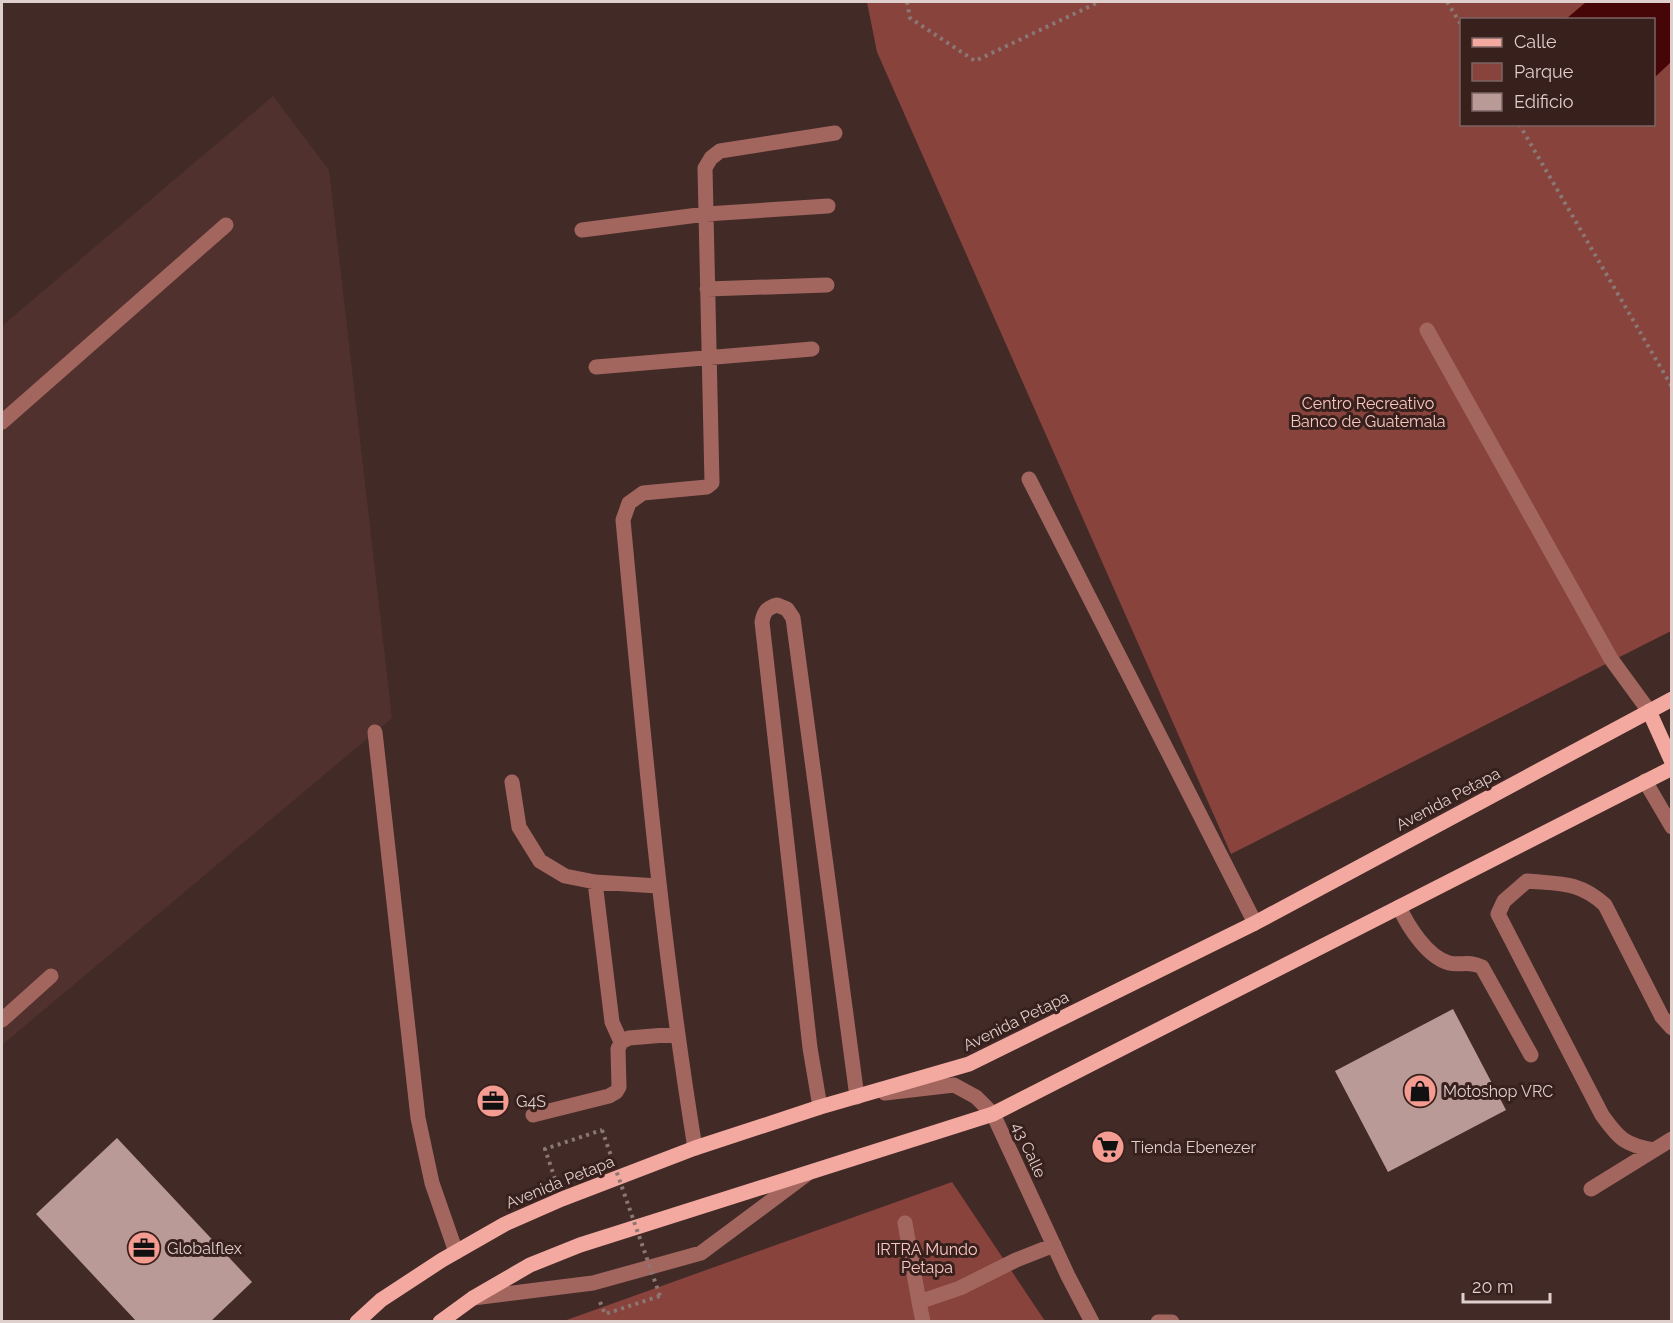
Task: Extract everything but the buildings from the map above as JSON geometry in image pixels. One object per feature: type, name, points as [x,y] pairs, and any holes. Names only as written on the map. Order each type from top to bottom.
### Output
[{"type":"main road","name":"Avenida Petapa","points":[[357,1322],[381,1300],[456,1252],[505,1224],[562,1199],[694,1148],[820,1107],[969,1065],[1255,923],[1671,699]]},
{"type":"main road","points":[[1649,711],[1671,762]]},
{"type":"main road","points":[[440,1322],[473,1298],[530,1265],[580,1245],[993,1114],[1671,768]]},
{"type":"street","points":[[694,1148],[658,886],[623,520],[629,503],[643,493],[707,487],[712,483],[705,168],[711,158],[720,151],[835,133]]},
{"type":"street","points":[[582,230],[706,214],[828,206]]},
{"type":"street","points":[[2,422],[226,225]]},
{"type":"street","points":[[707,289],[827,285]]},
{"type":"street","points":[[1427,330],[1611,659],[1649,711]]},
{"type":"street","points":[[596,367],[812,349]]},
{"type":"street","points":[[1029,479],[1255,923]]},
{"type":"street","points":[[820,1107],[810,1048],[762,622],[763,614],[768,608],[777,605],[787,609],[793,618],[863,1096]]},
{"type":"street","points":[[375,732],[418,1118],[432,1183],[456,1252]]},
{"type":"street","points":[[1645,781],[1671,827]]},
{"type":"street","points":[[512,782],[519,827],[540,861],[565,876],[595,882],[658,886]]},
{"type":"street","points":[[1654,1150],[1633,1146],[1615,1134],[1602,1115],[1498,914],[1504,901],[1527,881],[1577,886],[1593,894],[1605,905],[1662,1017],[1671,1028]]},
{"type":"street","points":[[595,882],[612,1022],[621,1042]]},
{"type":"street","points":[[1399,907],[1408,926],[1437,959],[1452,964],[1472,963],[1482,967],[1531,1055]]},
{"type":"street","points":[[2,1020],[51,976]]},
{"type":"street","points":[[533,1115],[609,1096],[616,1092],[620,1080],[618,1049],[621,1042],[629,1038],[677,1034]]},
{"type":"street","name":"43 Calle","points":[[863,1096],[954,1085],[976,1098],[993,1114],[1092,1322]]},
{"type":"street","points":[[1591,1189],[1671,1139]]},
{"type":"street","points":[[473,1298],[593,1283],[701,1253],[811,1171]]},
{"type":"street","points":[[905,1223],[923,1322]]},
{"type":"street","points":[[919,1302],[960,1288],[1016,1260],[1054,1245]]},
{"type":"street","points":[[1158,1322],[1172,1322]]},
{"type":"path","points":[[907,2],[910,18],[975,62],[1099,2]]},
{"type":"path","points":[[1447,2],[1460,24]]},
{"type":"path","points":[[1520,126],[1671,387]]},
{"type":"path","points":[[562,1199],[545,1149],[602,1130],[660,1296],[605,1314]]},
{"type":"shaded area","points":[[1586,2],[1671,2],[1671,62],[1655,77],[1655,18],[1567,18]]},
{"type":"shaded area","points":[[273,96],[329,170],[392,718],[2,1045],[2,326]]},
{"type":"green space","name":"Centro Recreativo Banco de Guatemala","points":[[867,2],[1671,2],[1671,631],[1231,854],[877,52]]},
{"type":"green space","name":"IRTRA Mundo Petapa","points":[[952,1182],[1045,1321],[561,1322]]},
{"type":"place","name":"Motoshop VRC","points":[[1420,1091]]},
{"type":"place","name":"G4S","points":[[493,1101]]},
{"type":"place","name":"Tienda Ebenezer","points":[[1108,1147]]},
{"type":"place","name":"Globalflex","points":[[144,1248]]}]
